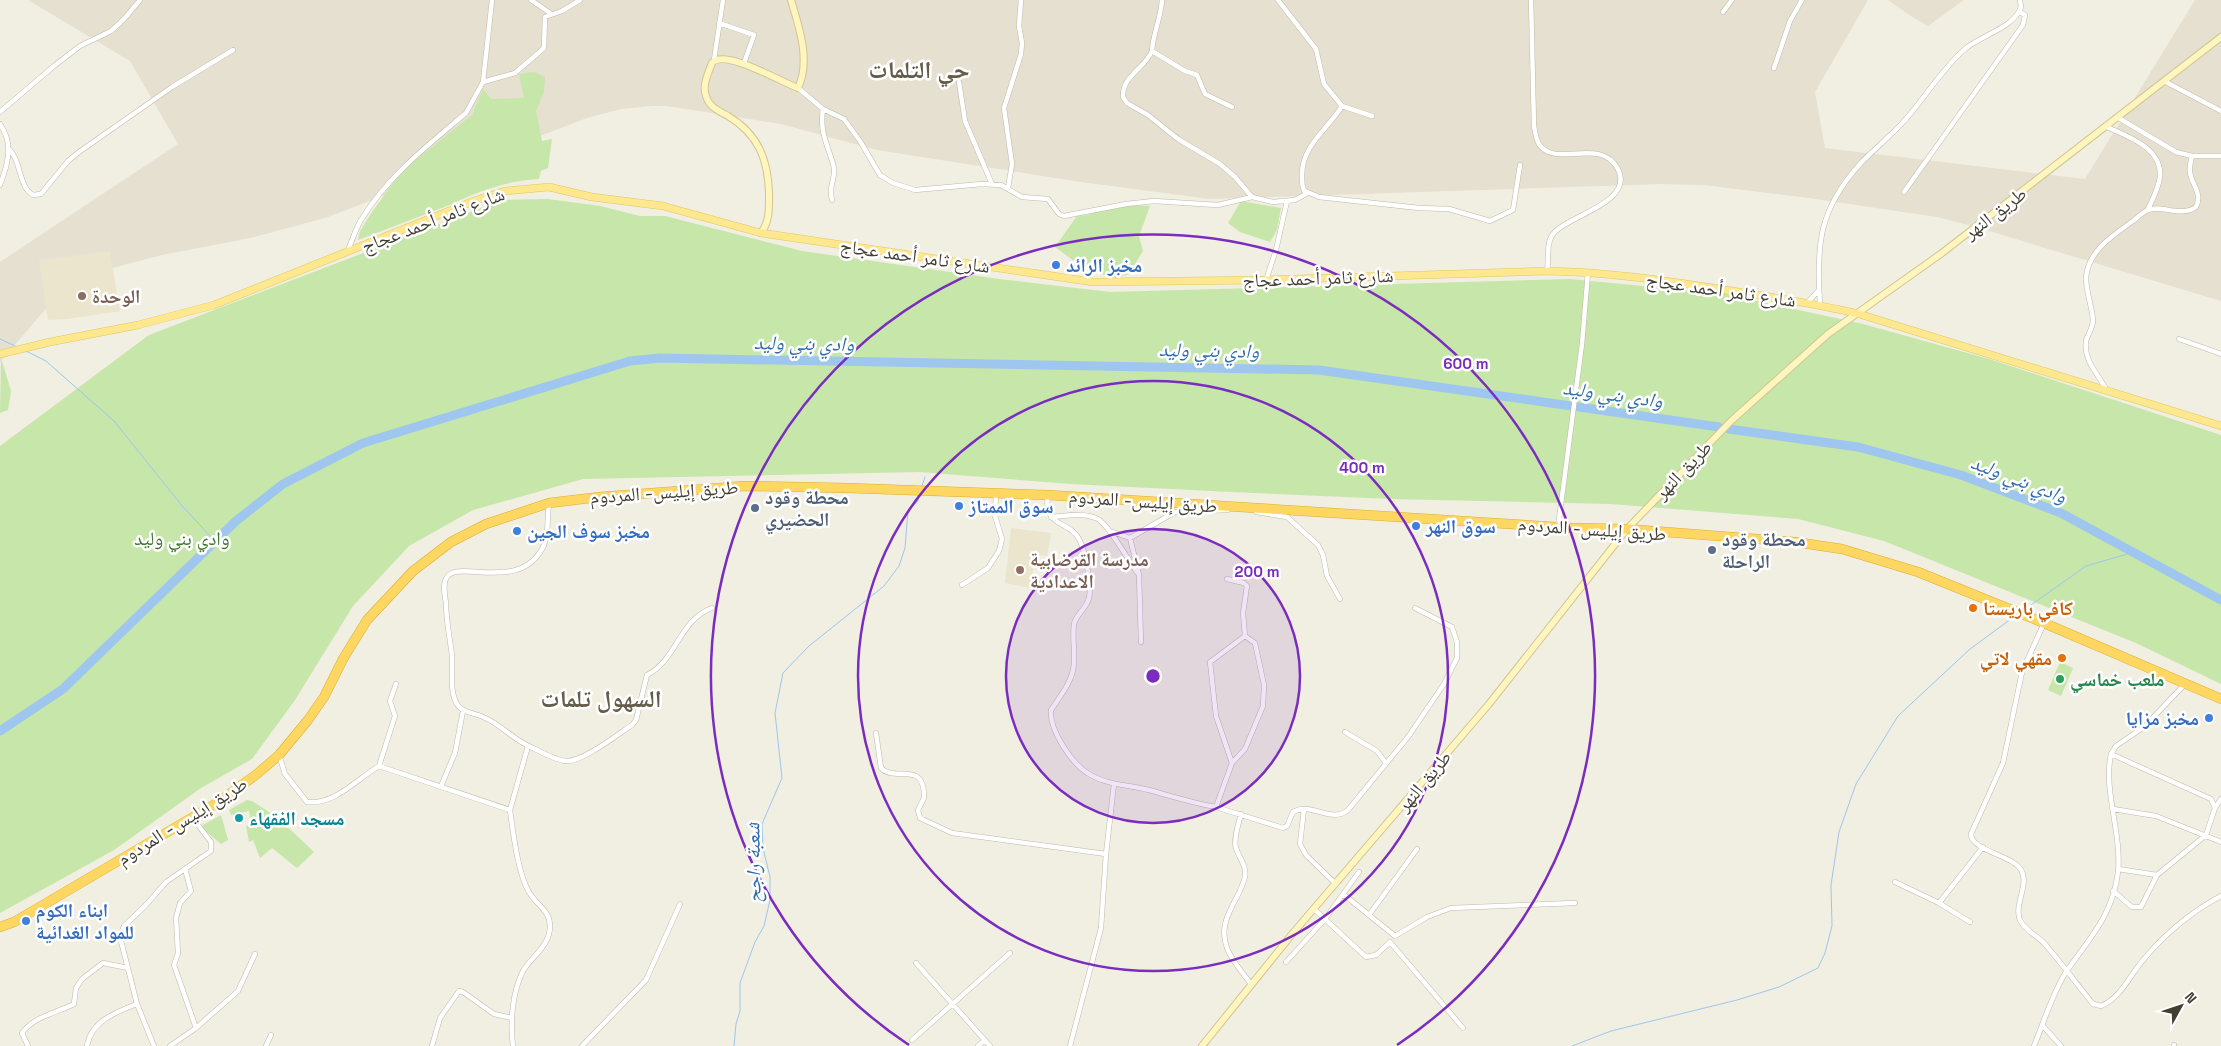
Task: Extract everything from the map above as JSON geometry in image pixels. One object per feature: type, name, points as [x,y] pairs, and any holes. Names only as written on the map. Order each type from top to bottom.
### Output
[{"type":"highway","name":"طريق إيليس- المردوم","points":[[0,927],[14,922],[237,789],[280,755],[324,696],[343,659],[367,620],[413,571],[451,542],[486,524],[511,514],[549,504],[599,497],[745,486],[996,493],[1558,527],[1627,529],[1795,542],[1842,549],[1918,572],[2044,623],[2221,699]]},
{"type":"main road","points":[[761,233],[768,224],[768,174],[766,164],[753,136],[745,128],[708,102],[705,88],[709,69],[714,60],[722,58],[744,63],[771,78],[798,88],[804,65],[802,44],[791,0]]},
{"type":"main road","name":"طريق النهر","points":[[1202,1046],[1314,909],[1489,704],[1627,529],[1698,454],[1779,376],[1828,334],[1859,314],[1957,242],[2105,126],[2219,41]]},
{"type":"main road","name":"شارع ثامر أحمد عجاج","points":[[0,354],[179,315],[222,302],[346,254],[474,201],[505,191],[549,187],[592,197],[663,206],[761,233],[1093,282],[1266,280],[1547,271],[1588,272],[1808,302],[1859,314],[2221,426]]},
{"type":"street","points":[[0,112],[80,46],[111,31],[140,0]]},
{"type":"street","points":[[346,254],[360,220],[392,178],[404,164],[466,113],[482,82],[492,0]]},
{"type":"street","points":[[531,0],[550,13]]},
{"type":"street","points":[[482,82],[515,73],[542,51],[545,44],[544,20],[550,13],[562,11],[580,0]]},
{"type":"street","points":[[714,60],[723,0]]},
{"type":"street","points":[[1008,188],[1012,164],[1004,108],[1021,54],[1022,43],[1019,26],[1021,0]]},
{"type":"street","points":[[1162,0],[1161,13],[1153,38],[1152,51],[1123,88],[1123,97],[1127,103],[1148,115],[1178,139],[1220,164],[1235,177],[1252,197]]},
{"type":"street","points":[[1278,0],[1316,49],[1324,84],[1342,106],[1372,116]]},
{"type":"street","points":[[1531,0],[1534,126],[1538,143],[1542,147],[1559,154],[1595,153],[1606,156],[1619,171],[1621,179],[1616,192],[1604,204],[1554,232],[1548,242],[1547,271]]},
{"type":"street","points":[[1723,12],[1732,0]]},
{"type":"street","points":[[1774,68],[1790,21],[1802,0]]},
{"type":"street","points":[[1820,304],[1818,260],[1822,232],[1836,193],[1862,162],[1903,122],[1963,51],[2014,18],[2020,12],[2020,0]]},
{"type":"street","points":[[1904,192],[2023,25],[2025,15],[2020,12]]},
{"type":"street","points":[[719,23],[754,35],[744,63]]},
{"type":"street","points":[[10,150],[18,160],[26,189],[33,195],[41,194],[68,161],[79,152],[172,87],[233,50]]},
{"type":"street","points":[[1152,51],[1197,76],[1205,94],[1232,107]]},
{"type":"street","points":[[2164,81],[2221,111]]},
{"type":"street","points":[[959,82],[967,130],[992,184]]},
{"type":"street","points":[[798,88],[823,109],[844,119],[860,141],[880,175],[893,183],[915,190],[992,184],[1008,188],[1022,197],[1048,199],[1059,214],[1064,216],[1126,204],[1158,201],[1218,205],[1252,197],[1273,202],[1301,198],[1306,194],[1302,172],[1305,152],[1342,106]]},
{"type":"street","points":[[823,109],[822,130],[834,170],[830,186],[832,200]]},
{"type":"street","points":[[2117,117],[2155,138],[2169,149],[2192,156],[2221,156]]},
{"type":"street","points":[[0,124],[8,139],[10,150],[0,185]]},
{"type":"street","points":[[2105,126],[2145,147],[2158,160],[2160,177],[2148,209],[2102,245],[2088,269],[2086,280],[2093,321],[2086,342],[2086,351],[2091,367],[2098,374],[2106,389]]},
{"type":"street","points":[[2148,209],[2185,212],[2196,207],[2198,202],[2196,184],[2189,170],[2192,156]]},
{"type":"street","points":[[1304,190],[1319,197],[1419,208],[1449,209],[1490,221],[1513,210],[1520,165]]},
{"type":"street","points":[[1266,280],[1276,250],[1287,201]]},
{"type":"street","points":[[1558,527],[1582,344],[1588,272]]},
{"type":"street","points":[[1808,302],[1819,290]]},
{"type":"street","points":[[2179,338],[2221,354]]},
{"type":"street","points":[[962,584],[988,568],[999,551],[1002,539],[995,516],[996,493]]},
{"type":"street","points":[[1048,495],[1046,508],[1051,517],[1073,532],[1081,543],[1090,590],[1089,598],[1074,624],[1074,662],[1070,681],[1051,710],[1051,722],[1061,743],[1085,772],[1114,784],[1216,807],[1283,828],[1287,826],[1293,812],[1304,809],[1335,815],[1344,813],[1408,737],[1444,684],[1457,658],[1458,642],[1452,627],[1415,608]]},
{"type":"street","points":[[549,504],[544,544],[540,551],[526,565],[505,573],[454,572],[446,577],[444,582],[446,614],[452,657],[454,694],[457,705],[463,710],[494,722],[528,746],[565,761],[585,755],[632,725],[636,720],[647,675],[667,658],[693,619],[712,608]]},
{"type":"street","points":[[1110,531],[1130,538],[1175,512],[1235,508],[1284,515],[1292,520],[1321,551],[1327,576],[1340,599]]},
{"type":"street","points":[[1051,517],[1087,516],[1097,518],[1110,531],[1123,554],[1139,575]]},
{"type":"street","points":[[1130,538],[1139,575],[1141,642]]},
{"type":"street","points":[[1227,579],[1244,583],[1247,586],[1243,613],[1245,636]]},
{"type":"street","points":[[2044,623],[2022,672],[2003,763],[1971,834],[1973,841],[2020,868],[2024,878],[2020,919],[2029,931],[2043,942],[2097,1007],[2106,1004],[2119,994],[2144,958],[2180,923],[2221,896]]},
{"type":"street","points":[[1216,807],[1232,762],[1245,749],[1263,706],[1265,696],[1256,643],[1245,636]]},
{"type":"street","points":[[1232,762],[1216,716],[1210,662],[1245,636]]},
{"type":"street","points":[[280,755],[285,774],[292,786],[303,799],[310,802],[323,800],[354,786],[379,766],[395,716],[390,701],[396,684]]},
{"type":"street","points":[[2034,1046],[2067,972],[2106,917],[2113,891],[2118,869],[2118,849],[2113,809],[2111,754],[2116,746],[2144,727],[2185,684]]},
{"type":"street","points":[[441,786],[455,754],[463,710]]},
{"type":"street","points":[[1345,732],[1371,746],[1380,754],[1385,762]]},
{"type":"street","points":[[876,733],[878,762],[883,771],[914,774],[920,780],[924,798],[918,810],[918,815],[922,820],[952,833],[1106,854]]},
{"type":"street","points":[[513,1046],[512,1018],[522,973],[541,950],[550,927],[548,915],[527,889],[517,852],[510,810],[528,746]]},
{"type":"street","points":[[2111,754],[2211,800],[2216,808]]},
{"type":"street","points":[[379,766],[510,810]]},
{"type":"street","points":[[1070,1046],[1101,928],[1105,900],[1106,854],[1114,784]]},
{"type":"street","points":[[2113,891],[2132,907],[2138,908],[2143,906],[2157,875],[2206,835],[2221,799]]},
{"type":"street","points":[[1304,809],[1300,844],[1306,855],[1336,884]]},
{"type":"street","points":[[2113,809],[2156,816],[2221,842]]},
{"type":"street","points":[[1242,814],[1236,847],[1243,864],[1245,877],[1228,915],[1222,935],[1232,959],[1252,985]]},
{"type":"street","points":[[154,1046],[136,1004],[121,945],[121,930],[166,882],[209,853],[212,848],[211,842],[191,816]]},
{"type":"street","points":[[1939,903],[1983,847]]},
{"type":"street","points":[[1368,915],[1416,850]]},
{"type":"street","points":[[185,869],[191,891],[180,903],[176,918],[178,953],[174,963],[181,990],[196,1028]]},
{"type":"street","points":[[2118,869],[2157,875]]},
{"type":"street","points":[[1286,962],[1324,919],[1359,872]]},
{"type":"street","points":[[1895,882],[1939,903],[1970,922]]},
{"type":"street","points":[[1343,894],[1395,936]]},
{"type":"street","points":[[1314,909],[1366,957],[1376,955],[1395,936],[1427,917],[1451,908],[1575,903]]},
{"type":"street","points":[[582,1046],[646,980],[680,904]]},
{"type":"street","points":[[1390,942],[1463,1028]]},
{"type":"street","points":[[912,1040],[1010,953]]},
{"type":"street","points":[[170,1046],[177,1044],[238,991],[255,954]]},
{"type":"street","points":[[28,1046],[22,1033],[26,1028],[52,1012],[74,1004],[76,988],[82,979],[103,963],[128,968]]},
{"type":"street","points":[[916,963],[952,1006],[990,1046]]},
{"type":"street","points":[[432,1046],[440,1018],[459,991],[494,1014],[512,1018]]},
{"type":"street","points":[[87,1046],[90,1037],[102,1019],[136,1004]]},
{"type":"street","points":[[2043,1026],[2061,1046]]},
{"type":"street","points":[[266,1046],[271,1035]]},
{"type":"street","points":[[978,1046],[985,1040]]},
{"type":"shaded area","points":[[28,0],[1868,0],[1815,92],[1825,148],[2085,179],[2195,0],[2221,0],[2221,301],[1937,217],[1809,198],[1704,185],[1662,184],[1210,199],[1081,182],[877,150],[781,124],[667,106],[652,106],[621,109],[587,118],[325,218],[250,238],[162,255],[104,270],[49,305],[0,362],[0,262],[178,144],[130,61]]},
{"type":"shaded area","points":[[1888,0],[1964,0],[1928,26]]},
{"type":"shaded area","points":[[110,251],[120,311],[48,320],[39,260]]},
{"type":"shaded area","name":"مدرسة القرضابية الاعدادية","points":[[1011,528],[1051,533],[1047,556],[1035,555],[1031,588],[1005,583]]},
{"type":"green space","points":[[534,72],[545,77],[544,92],[536,111],[542,141],[552,139],[548,168],[541,171],[539,179],[506,184],[483,191],[358,240],[360,231],[372,212],[402,171],[472,115],[483,89],[491,99],[524,98],[519,74]]},
{"type":"green space","name":"وادي بني وليد","points":[[548,199],[600,206],[640,216],[665,216],[802,251],[999,279],[1110,292],[1570,279],[1726,294],[1863,324],[1989,359],[2221,435],[2221,684],[2136,643],[1884,541],[1798,519],[1611,504],[1391,499],[1232,492],[1071,484],[920,472],[583,479],[473,510],[409,546],[353,606],[295,700],[252,759],[201,788],[114,850],[0,913],[0,446],[149,335],[502,200]]},
{"type":"green space","points":[[1241,201],[1281,208],[1277,230],[1270,242],[1240,232],[1228,223]]},
{"type":"green space","points":[[1128,205],[1150,206],[1139,236],[1143,251],[1129,274],[1114,279],[1078,264],[1055,247],[1077,216],[1088,215],[1104,208]]},
{"type":"green space","points":[[1,358],[11,391],[8,410],[0,413]]},
{"type":"green space","name":"ملعب خماسي","points":[[2060,662],[2073,668],[2061,696],[2048,690]]},
{"type":"green space","points":[[247,800],[252,801],[275,816],[270,820],[251,820],[249,811],[231,815],[229,810]]},
{"type":"green space","points":[[221,815],[228,840],[221,844],[202,828],[203,825]]},
{"type":"green space","points":[[278,818],[314,852],[297,868],[272,848],[260,858],[253,840],[249,842],[246,826],[271,822]]},
{"type":"waterway","points":[[0,339],[15,346]]},
{"type":"waterway","points":[[26,351],[46,361],[114,421],[183,507],[215,541]]},
{"type":"waterway","name":"وادي بني وليد","points":[[0,731],[63,689],[236,521],[283,484],[363,443],[630,361],[660,358],[1319,370],[1719,427]]},
{"type":"waterway","name":"وادي بني وليد","points":[[1729,429],[1858,447],[1961,475],[2061,513],[2221,600]]},
{"type":"waterway","points":[[922,486],[925,477]]},
{"type":"waterway","name":"شعبة راجح","points":[[734,1046],[736,1024],[740,1011],[740,983],[755,942],[764,926],[770,900],[770,877],[763,848],[762,824],[782,778],[775,713],[783,673],[809,646],[884,586],[899,566],[905,548],[908,511],[918,501],[919,495]]},
{"type":"waterway","points":[[2024,610],[2086,566],[2134,552]]},
{"type":"waterway","points":[[1572,1046],[1611,1031],[1737,1000],[1779,987],[1818,968],[1825,953],[1832,926],[1831,885],[1839,832],[1856,784],[1898,716],[1970,649],[2015,616]]},
{"type":"place","name":"مخبز الرائد","points":[[1056,265]]},
{"type":"place","name":"الوحدة","points":[[82,296]]},
{"type":"place","name":"سوق الممتاز","points":[[959,506]]},
{"type":"place","name":"محطة وقود الحضيري","points":[[755,508]]},
{"type":"place","name":"سوق النهر","points":[[1416,526]]},
{"type":"place","name":"مخبز سوف الجين","points":[[517,531]]},
{"type":"place","name":"محطة وقود الراحلة","points":[[1712,550]]},
{"type":"place","name":"مدرسة القرضابية الاعدادية","points":[[1020,570]]},
{"type":"place","name":"كافي باريستا","points":[[1973,608]]},
{"type":"place","name":"مقهي لاتي","points":[[2062,658]]},
{"type":"place","name":"ملعب خماسي","points":[[2060,679]]},
{"type":"place","name":"مخبز مزايا","points":[[2209,718]]},
{"type":"place","name":"مسجد الفقهاء","points":[[239,818]]},
{"type":"place","name":"ابناء الكوم للمواد الغدائية","points":[[26,921]]},
{"type":"district","name":"حي التلمات","points":[[919,69]]},
{"type":"district","name":"السهول تلمات","points":[[601,698]]}]
